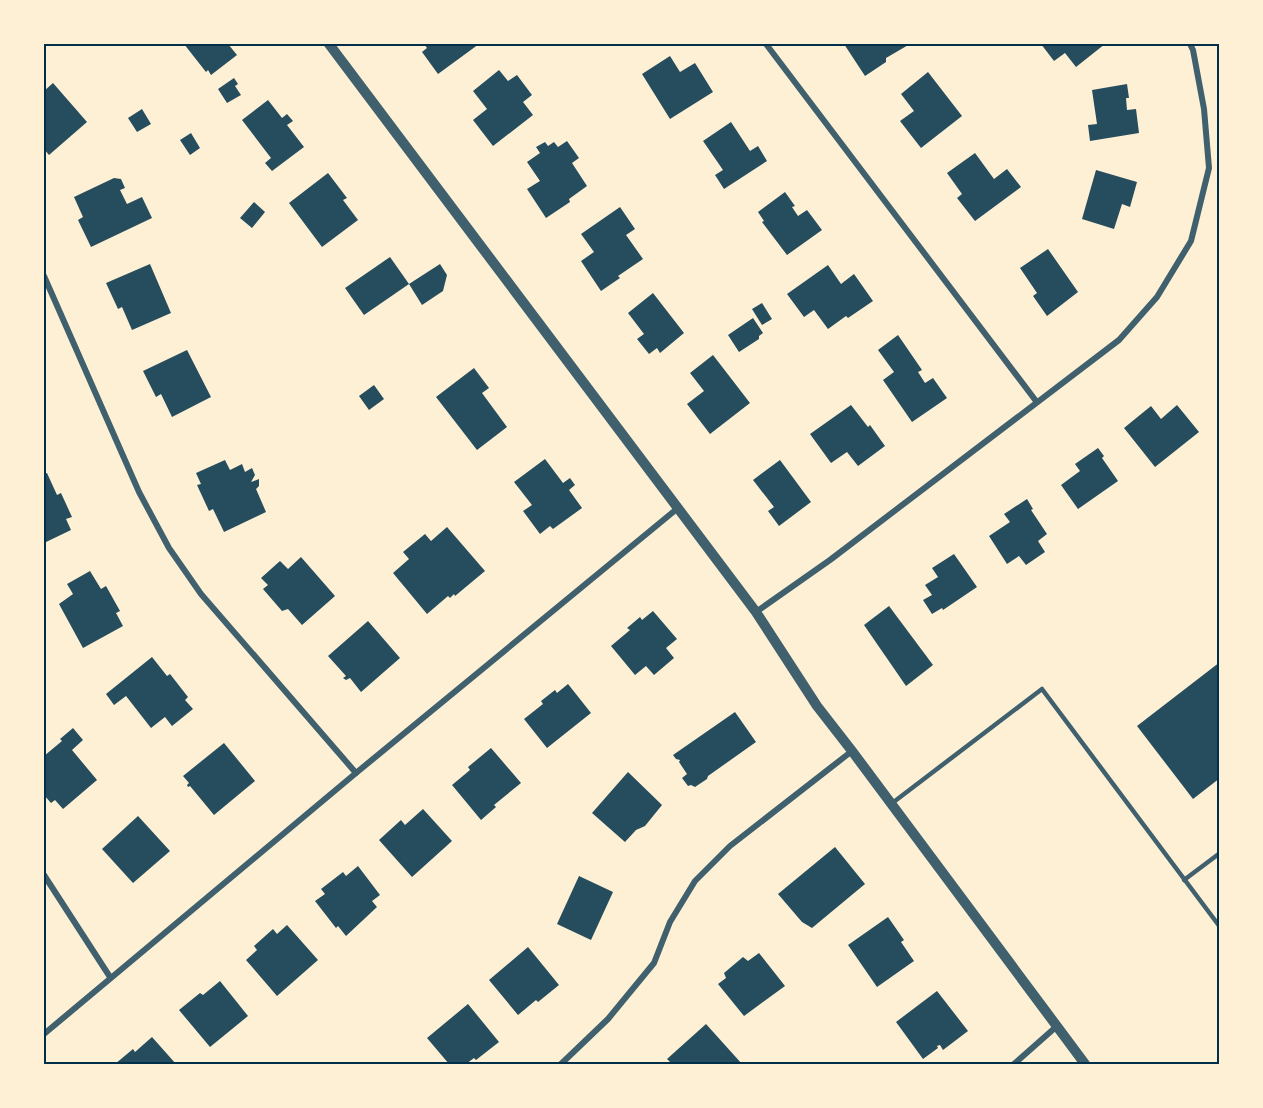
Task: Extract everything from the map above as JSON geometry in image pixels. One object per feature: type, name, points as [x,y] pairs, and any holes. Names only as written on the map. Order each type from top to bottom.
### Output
[{"type":"street","points":[[329,44],[756,612],[817,706],[1085,1065]]},
{"type":"street","points":[[766,44],[1036,401]]},
{"type":"street","points":[[756,612],[912,498],[1036,401],[1119,340],[1157,297],[1191,241],[1209,168],[1204,108],[1190,44]]},
{"type":"street","points":[[44,276],[139,492],[169,548],[201,594],[356,772]]},
{"type":"street","points":[[44,1034],[356,772],[678,507]]},
{"type":"street","points":[[561,1065],[608,1019],[654,963],[670,922],[695,881],[730,846],[852,751]]},
{"type":"street","points":[[44,875],[110,977]]},
{"type":"street","points":[[1014,1065],[1057,1026]]},
{"type":"lane","points":[[891,804],[1042,689],[1220,927]]},
{"type":"lane","points":[[1184,880],[1220,853]]},
{"type":"building","points":[[184,44],[228,44],[237,55],[211,75],[208,70],[206,72]]},
{"type":"building","points":[[424,44],[479,44],[438,74],[422,52],[427,48]]},
{"type":"building","points":[[844,44],[910,44],[886,58],[886,62],[865,76]]},
{"type":"building","points":[[1041,44],[1105,44],[1076,67],[1065,53],[1054,61]]},
{"type":"building","points":[[670,56],[680,72],[695,63],[713,92],[670,119],[642,74]]},
{"type":"building","points":[[499,70],[508,81],[517,75],[532,95],[523,102],[533,115],[493,146],[473,120],[487,109],[473,91]]},
{"type":"building","points":[[928,72],[962,116],[921,148],[900,121],[914,111],[901,94]]},
{"type":"building","points":[[234,78],[238,84],[235,86],[241,95],[227,103],[218,89]]},
{"type":"building","points":[[53,83],[87,122],[49,155],[44,149],[44,91]]},
{"type":"building","points":[[1127,84],[1129,98],[1126,98],[1127,110],[1136,109],[1139,133],[1090,141],[1088,125],[1097,124],[1092,90]]},
{"type":"building","points":[[268,100],[282,118],[287,114],[293,121],[287,125],[304,147],[272,171],[265,163],[271,158],[242,120]]},
{"type":"building","points":[[142,109],[151,124],[137,132],[128,118]]},
{"type":"building","points":[[731,122],[750,151],[758,146],[767,161],[724,189],[715,175],[723,170],[703,141]]},
{"type":"building","points":[[191,133],[200,148],[190,155],[180,140]]},
{"type":"building","points":[[567,141],[579,158],[572,163],[587,186],[569,199],[570,202],[546,218],[527,189],[540,181],[527,162],[540,153],[536,147],[545,142],[548,146],[554,142],[558,147]]},
{"type":"building","points":[[975,153],[994,179],[1007,169],[1021,187],[975,221],[957,198],[962,194],[947,173]]},
{"type":"building","points":[[1096,170],[1137,182],[1130,207],[1122,204],[1114,229],[1082,219]]},
{"type":"building","points":[[328,173],[347,198],[343,200],[358,220],[322,247],[289,203]]},
{"type":"building","points":[[114,178],[121,179],[125,188],[120,190],[127,204],[142,197],[152,218],[91,247],[78,220],[83,217],[74,197]]},
{"type":"building","points":[[785,192],[795,206],[792,207],[798,216],[807,210],[822,230],[787,255],[762,222],[764,221],[758,212]]},
{"type":"building","points":[[254,202],[265,212],[252,228],[240,218]]},
{"type":"building","points":[[620,207],[635,229],[626,235],[643,259],[601,291],[581,261],[594,252],[581,234]]},
{"type":"building","points":[[1048,249],[1078,292],[1047,316],[1033,296],[1037,293],[1020,268]]},
{"type":"building","points":[[390,257],[409,284],[364,315],[345,288]]},
{"type":"building","points":[[150,264],[171,313],[132,330],[122,307],[118,309],[106,283]]},
{"type":"building","points":[[440,264],[447,275],[443,291],[422,305],[409,284]]},
{"type":"building","points":[[828,265],[841,284],[854,274],[873,301],[828,329],[814,310],[804,317],[787,294]]},
{"type":"building","points":[[653,293],[684,333],[660,353],[657,348],[649,354],[637,339],[644,334],[628,313]]},
{"type":"building","points":[[762,303],[772,319],[762,325],[752,309]]},
{"type":"building","points":[[753,318],[763,333],[759,339],[739,352],[728,335]]},
{"type":"building","points":[[898,335],[922,370],[918,372],[925,383],[933,378],[947,398],[912,422],[883,380],[894,372],[878,350]]},
{"type":"building","points":[[187,350],[211,397],[172,417],[161,394],[156,397],[143,371]]},
{"type":"building","points":[[713,355],[750,403],[710,434],[687,404],[704,391],[690,373]]},
{"type":"building","points":[[474,368],[489,388],[482,393],[507,427],[477,450],[436,397]]},
{"type":"building","points":[[374,385],[384,399],[369,410],[359,396]]},
{"type":"building","points":[[851,405],[868,427],[870,425],[885,446],[858,466],[847,452],[831,463],[810,434]]},
{"type":"building","points":[[1177,405],[1199,432],[1155,467],[1124,428],[1151,406],[1161,419]]},
{"type":"building","points":[[1098,448],[1118,481],[1078,509],[1061,485],[1080,471],[1075,464]]},
{"type":"building","points":[[545,459],[563,483],[570,478],[575,485],[569,490],[582,508],[553,529],[550,526],[540,534],[523,511],[532,505],[514,482]]},
{"type":"building","points":[[225,460],[230,470],[242,464],[245,472],[252,468],[255,475],[251,482],[259,479],[259,486],[256,489],[266,512],[224,532],[213,509],[209,511],[197,485],[201,484],[196,473]]},
{"type":"building","points":[[780,460],[811,502],[779,526],[768,511],[774,507],[753,480]]},
{"type":"building","points":[[47,473],[57,495],[61,493],[72,517],[66,519],[71,530],[44,543],[44,474]]},
{"type":"building","points":[[1027,499],[1033,509],[1031,510],[1047,534],[1038,541],[1045,552],[1026,565],[1019,556],[1007,564],[989,536],[1010,522],[1004,514]]},
{"type":"building","points":[[447,527],[485,571],[455,596],[454,594],[450,598],[448,596],[427,614],[393,573],[409,559],[403,552],[425,534],[431,541]]},
{"type":"building","points":[[954,554],[977,587],[943,610],[942,608],[932,614],[923,600],[932,595],[925,585],[938,577],[932,568]]},
{"type":"building","points":[[301,557],[335,596],[302,625],[288,609],[282,611],[263,589],[268,585],[261,578],[280,561],[288,569]]},
{"type":"building","points":[[90,571],[101,589],[106,586],[120,611],[116,613],[123,626],[83,648],[59,604],[73,594],[67,584]]},
{"type":"building","points":[[889,606],[933,665],[906,686],[864,625]]},
{"type":"building","points":[[653,611],[677,639],[666,648],[674,658],[654,675],[646,666],[635,675],[611,646],[630,630],[627,628],[640,617],[642,620]]},
{"type":"building","points":[[368,621],[400,658],[361,692],[350,678],[346,680],[343,678],[346,676],[328,656]]},
{"type":"building","points":[[152,657],[167,676],[170,674],[188,697],[185,700],[193,709],[172,726],[165,717],[151,728],[126,696],[114,705],[106,694]]},
{"type":"building","points":[[1220,662],[1220,778],[1193,799],[1137,726]]},
{"type":"building","points":[[568,684],[591,713],[547,748],[524,719],[543,704],[541,701],[555,690],[557,693]]},
{"type":"building","points":[[735,712],[756,742],[695,787],[688,786],[682,778],[687,774],[680,760],[673,755]]},
{"type":"building","points":[[73,728],[83,740],[72,750],[97,780],[63,809],[55,800],[51,803],[44,795],[44,756]]},
{"type":"building","points":[[224,743],[255,781],[214,815],[190,786],[188,787],[189,783],[183,776]]},
{"type":"building","points":[[491,748],[521,783],[494,805],[496,807],[481,820],[452,785],[470,770],[468,767]]},
{"type":"building","points":[[628,772],[662,805],[645,826],[636,830],[625,842],[592,813]]},
{"type":"building","points":[[423,809],[452,841],[412,877],[379,840],[401,820],[405,825]]},
{"type":"building","points":[[138,816],[170,851],[133,883],[102,849]]},
{"type":"building","points":[[835,847],[865,884],[812,928],[802,922],[778,894]]},
{"type":"building","points":[[358,866],[380,895],[372,901],[377,907],[346,936],[338,926],[336,928],[315,901],[325,894],[321,889],[343,872],[346,876]]},
{"type":"building","points":[[579,876],[613,892],[591,940],[557,924]]},
{"type":"building","points":[[888,917],[904,940],[901,942],[914,961],[877,987],[848,945]]},
{"type":"building","points":[[287,925],[318,960],[277,996],[246,960],[257,950],[254,946],[273,929],[277,934]]},
{"type":"building","points":[[528,947],[559,985],[518,1015],[489,980]]},
{"type":"building","points":[[759,953],[785,986],[744,1016],[718,984],[726,978],[724,973],[743,957],[748,961]]},
{"type":"building","points":[[220,981],[248,1016],[210,1047],[179,1010]]},
{"type":"building","points":[[937,991],[968,1031],[943,1050],[940,1045],[937,1046],[938,1048],[923,1059],[896,1022]]},
{"type":"building","points":[[468,1004],[499,1042],[476,1060],[474,1058],[466,1064],[449,1064],[427,1038]]},
{"type":"building","points":[[706,1024],[742,1064],[672,1064],[667,1059]]},
{"type":"building","points":[[152,1037],[176,1064],[115,1064],[133,1049],[135,1052]]}]
